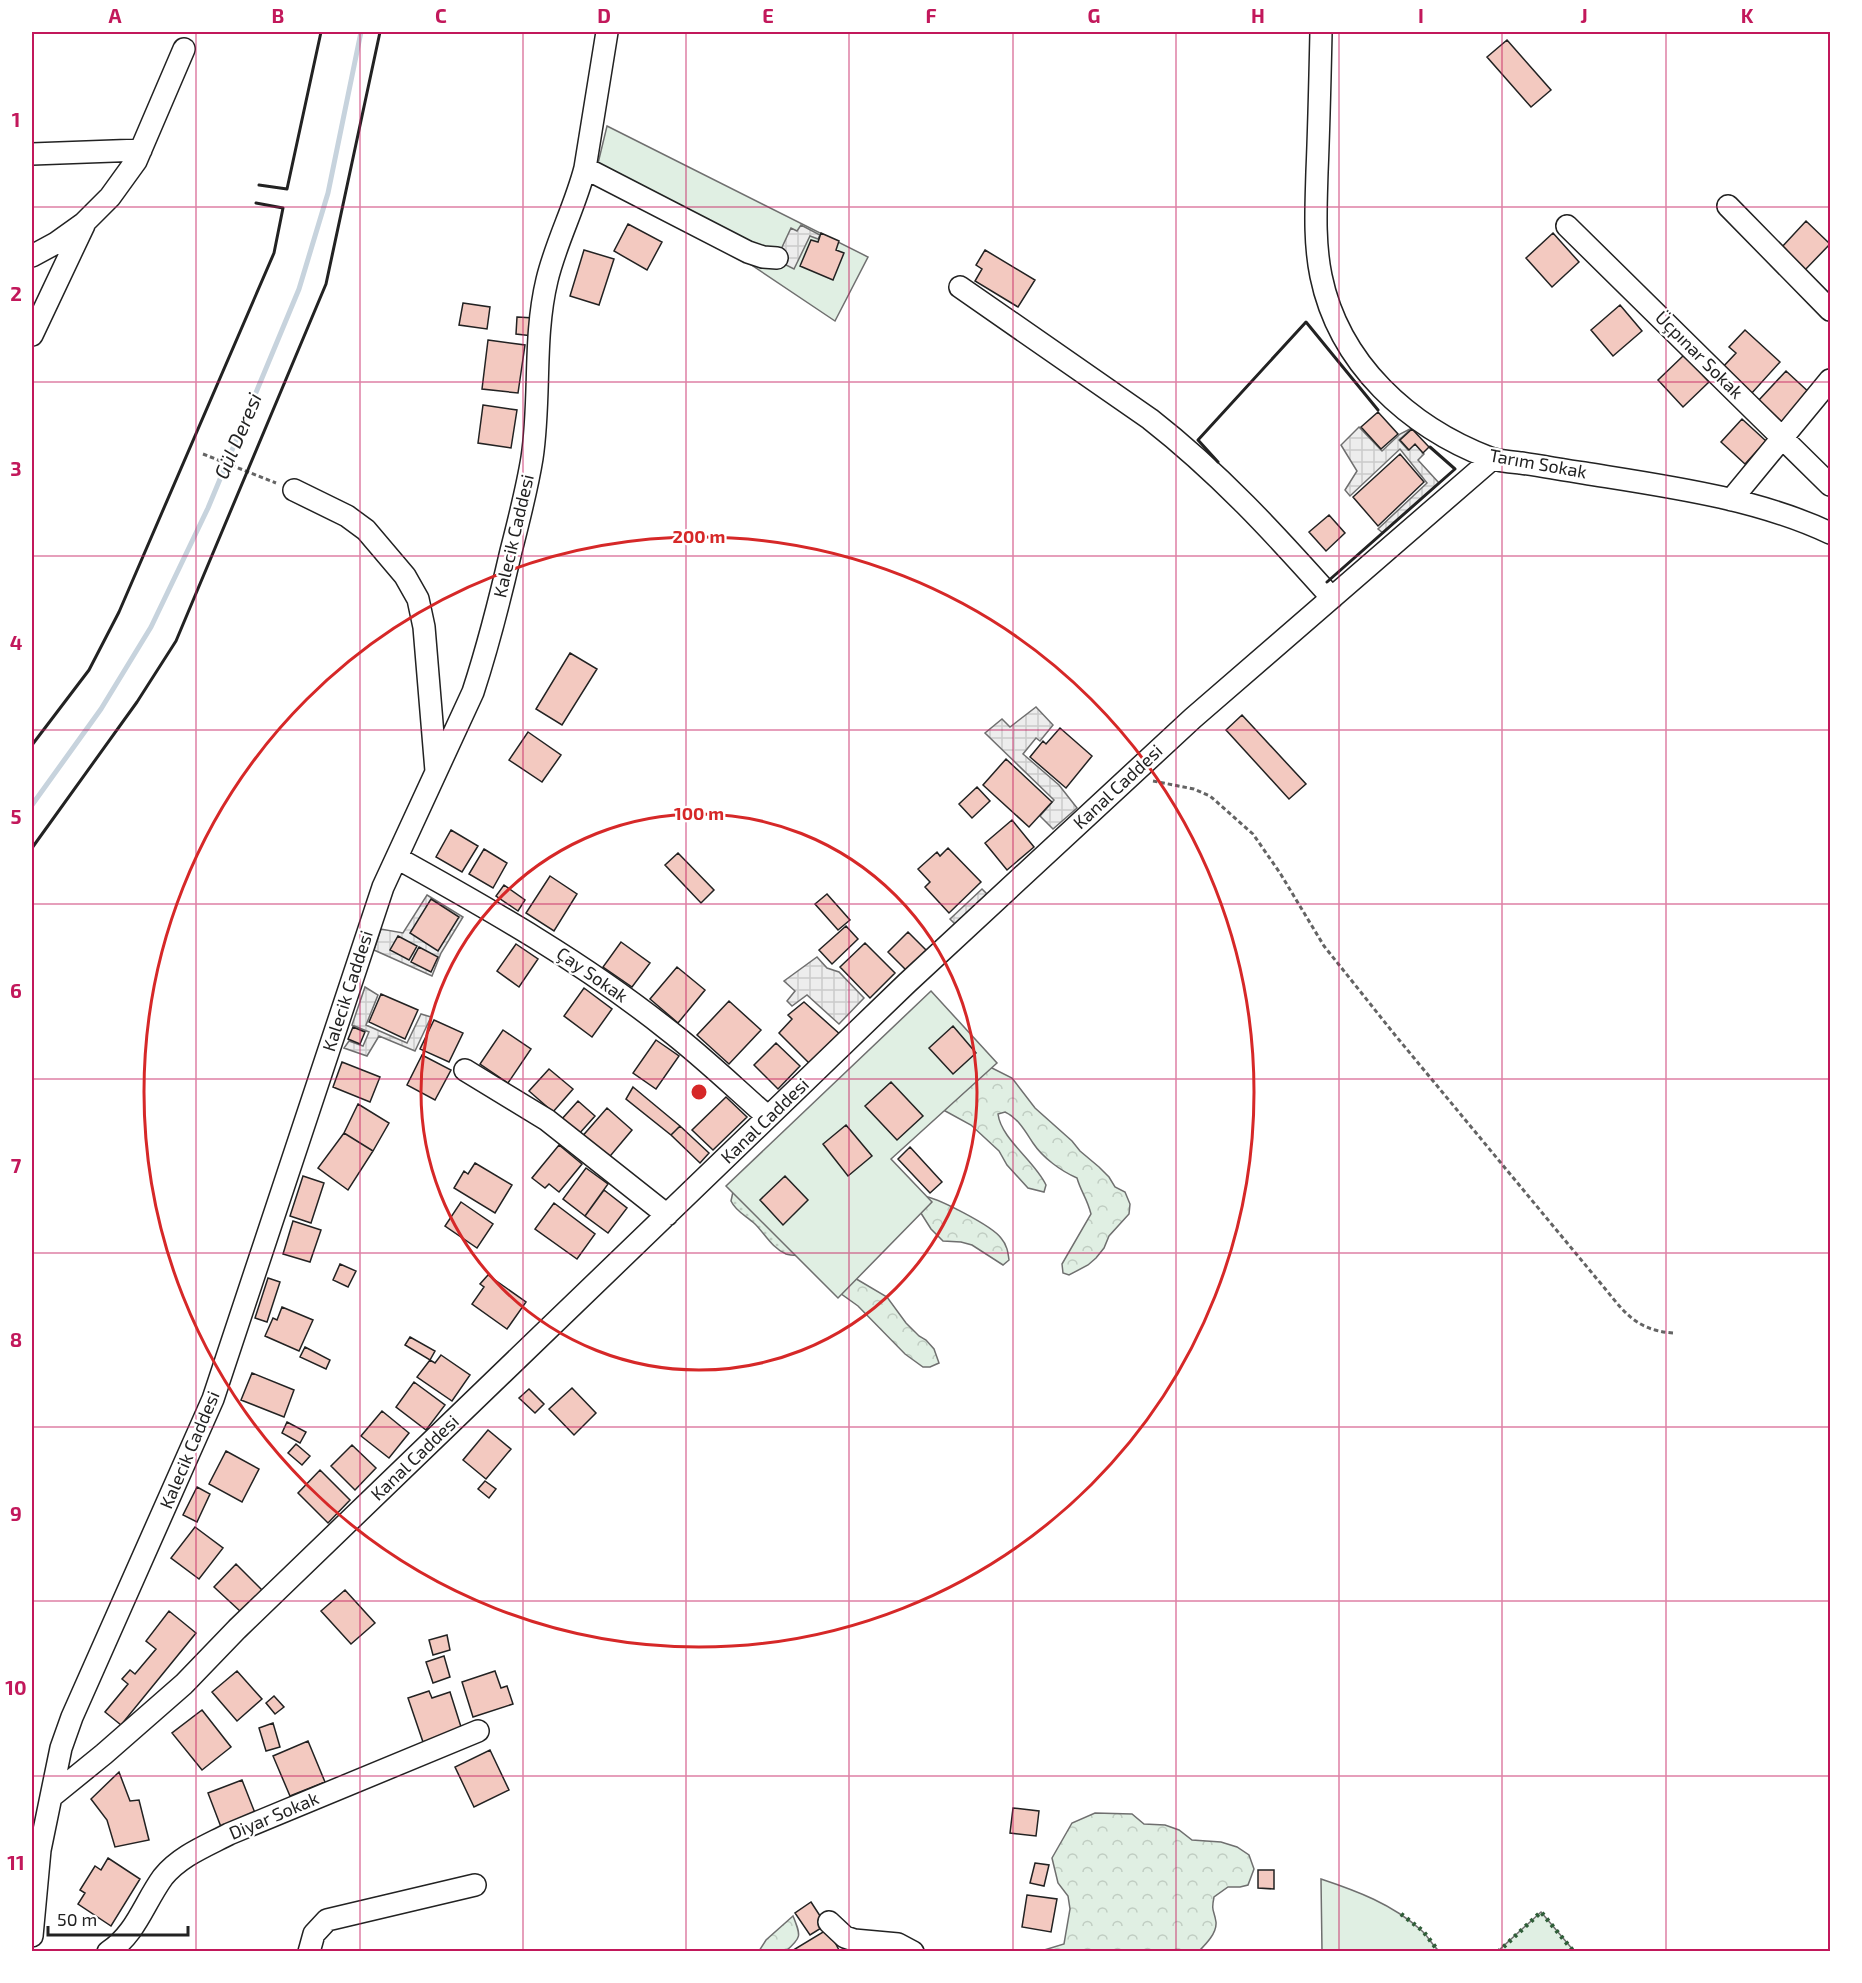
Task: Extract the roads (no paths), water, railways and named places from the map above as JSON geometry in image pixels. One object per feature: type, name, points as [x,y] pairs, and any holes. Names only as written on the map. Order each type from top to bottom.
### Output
[{"type":"street","name":"Kalecik Caddesi","points":[[32,1936],[36,1854],[51,1797],[60,1748],[213,1399],[350,991],[373,915],[473,692],[495,618],[532,458],[542,315],[547,280],[563,230],[580,189],[607,32]]},
{"type":"street","name":"Tarım Sokak","points":[[1321,32],[1316,231],[1321,276],[1331,312],[1356,357],[1370,376],[1398,404],[1422,424],[1492,459],[1643,482],[1731,500],[1810,523],[1830,533]]},
{"type":"street","points":[[32,256],[84,224],[110,197],[136,161],[184,49]]},
{"type":"street","points":[[32,154],[141,150]]},
{"type":"street","points":[[585,168],[748,252],[777,258]]},
{"type":"street","points":[[1728,206],[1830,310]]},
{"type":"street","points":[[32,336],[84,224]]},
{"type":"street","name":"Üçpınar Sokak","points":[[1567,226],[1830,485]]},
{"type":"street","points":[[960,286],[1141,412],[1180,442],[1216,473],[1332,598]]},
{"type":"street","points":[[1731,500],[1830,380]]},
{"type":"street","name":"Kanal Caddesi","points":[[51,1797],[184,1684],[237,1629],[907,983],[1193,718],[1492,459]]},
{"type":"street","points":[[294,490],[347,516],[366,530],[405,576],[418,599],[424,627],[436,774]]},
{"type":"street","name":"Çay Sokak","points":[[397,858],[522,928],[576,963],[668,1029],[768,1117]]},
{"type":"street","points":[[465,1070],[547,1120],[666,1215]]},
{"type":"street","name":"Diyar Sokak","points":[[108,1952],[128,1936],[171,1868],[194,1852],[229,1834],[478,1731]]},
{"type":"street","points":[[309,1952],[314,1934],[327,1920],[475,1885]]},
{"type":"street","points":[[829,1922],[845,1937],[898,1944],[913,1952]]},
{"type":"waterway","name":"Gül Deresi","points":[[32,805],[101,709],[151,627],[208,508],[299,289],[328,193],[361,32]]}]
